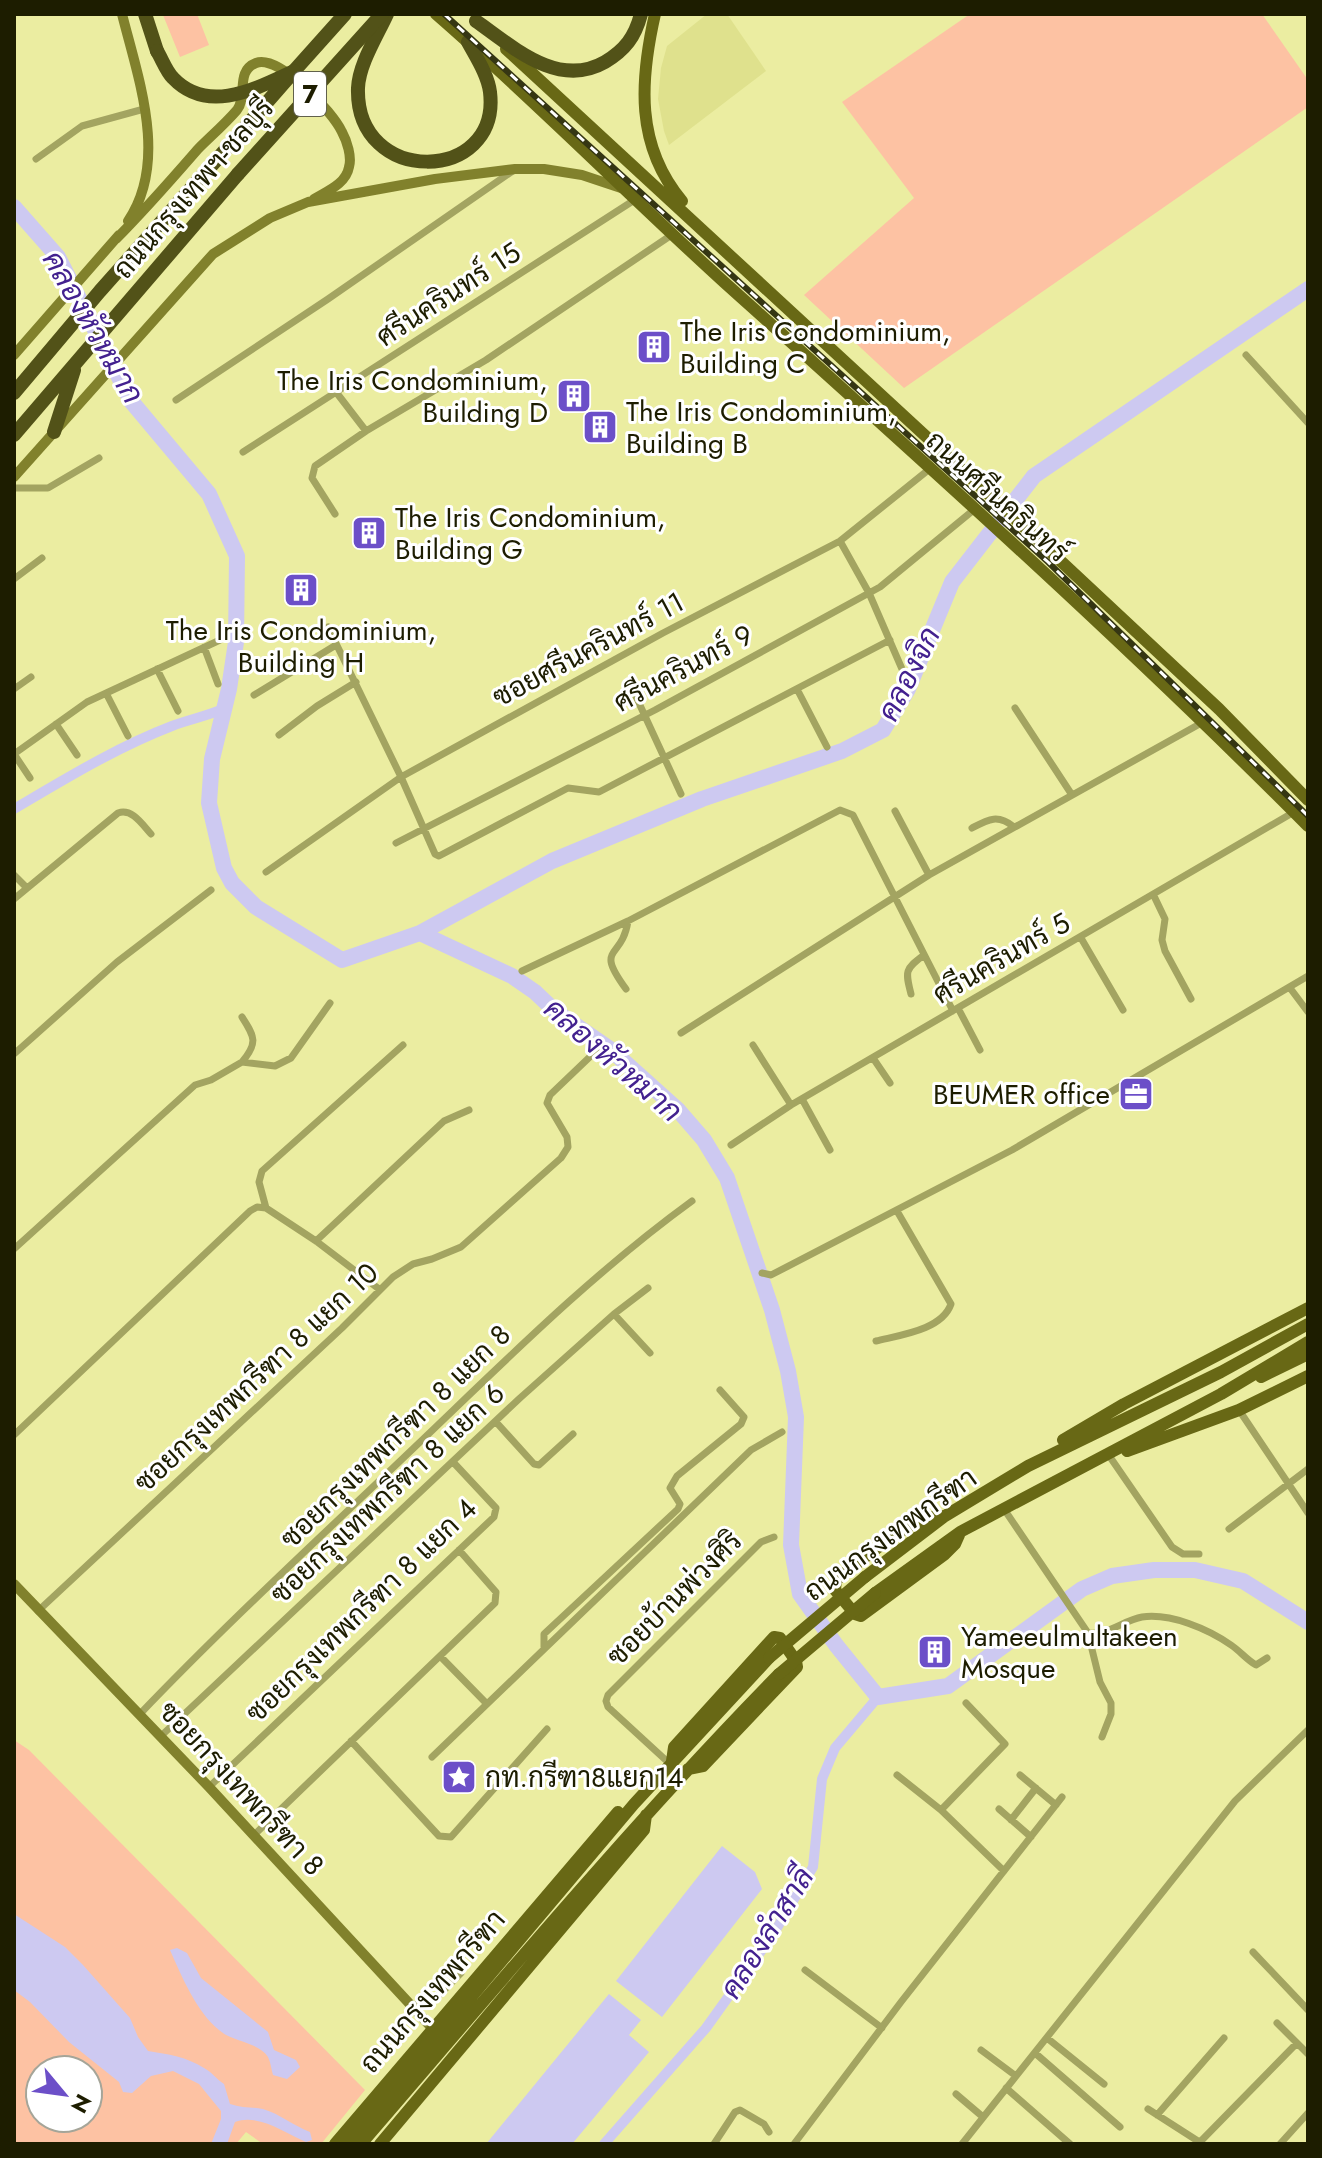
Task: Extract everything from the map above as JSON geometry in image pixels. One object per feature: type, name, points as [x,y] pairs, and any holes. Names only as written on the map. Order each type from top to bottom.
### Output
[{"type":"highway","points":[[145,14],[157,51],[172,78],[189,90],[210,97],[247,92],[294,71]]},
{"type":"highway","name":"ถนนกรุงเทพฯ-ชลบุรี","points":[[17,388],[345,14]]},
{"type":"highway","points":[[384,14],[362,69],[358,86],[359,106],[372,136],[401,159],[413,163],[440,162],[460,155],[476,142],[487,125],[490,91],[468,42]]},
{"type":"highway","name":"ถนนกรุงเทพฯ-ชลบุรี","points":[[14,435],[238,174],[384,14]]},
{"type":"highway","points":[[472,17],[528,58],[566,72],[591,70],[616,55],[630,43],[641,14]]},
{"type":"highway","points":[[54,432],[77,362]]},
{"type":"main road","points":[[116,239],[132,215],[146,176],[148,147],[144,109],[122,14]]},
{"type":"main road","name":"ถนนศรีนครินทร์","points":[[436,14],[1010,539],[1205,721],[1308,826]]},
{"type":"main road","points":[[655,14],[645,58],[643,85],[644,111],[651,142],[658,162],[678,196],[717,242]]},
{"type":"main road","name":"ถนนศรีนครินทร์","points":[[472,17],[997,501],[1219,709],[1308,800]]},
{"type":"main road","points":[[14,355],[116,239],[156,200],[235,112],[242,102],[243,76],[250,66],[259,61],[270,61],[281,66],[325,107],[342,132],[349,154],[349,169],[339,184],[308,202],[270,218],[213,254],[14,477]]},
{"type":"main road","points":[[308,202],[435,179],[515,169],[544,169],[582,175],[631,194]]},
{"type":"main road","points":[[1256,1334],[1308,1299]]},
{"type":"main road","points":[[1028,1466],[1097,1419],[1308,1308]]},
{"type":"main road","name":"ถนนกรุงเทพกรีฑา","points":[[345,2142],[634,1804],[769,1658],[865,1577],[945,1516],[1028,1466],[1221,1372],[1308,1324]]},
{"type":"main road","name":"ถนนกรุงเทพกรีฑา","points":[[345,2142],[686,1770],[779,1674],[875,1593],[960,1532],[1221,1394],[1308,1342]]},
{"type":"main road","points":[[1221,1394],[1308,1354]]},
{"type":"main road","points":[[1090,1464],[1239,1410],[1308,1378]]},
{"type":"main road","points":[[945,1516],[934,1515],[914,1524],[836,1580],[835,1590],[855,1614],[861,1616],[944,1555],[955,1544],[960,1532]]},
{"type":"main road","name":"ซอยกรุงเทพกรีฑา 8","points":[[14,1584],[161,1736],[432,2028]]},
{"type":"main road","points":[[671,1762],[674,1747],[683,1736],[774,1637],[780,1638],[797,1667],[703,1766],[686,1770]]},
{"type":"main road","name":"ถนนกรุงเทพกรีฑา","points":[[345,2142],[432,2028],[619,1811],[634,1804]]},
{"type":"main road","name":"ถนนกรุงเทพกรีฑา","points":[[382,2143],[644,1830],[646,1815]]},
{"type":"street","points":[[36,159],[76,129],[144,109]]},
{"type":"street","points":[[176,400],[515,169]]},
{"type":"street","name":"ศรีนครินทร์ 15","points":[[243,452],[631,194]]},
{"type":"street","points":[[335,514],[312,478],[312,471],[366,431],[486,360],[673,234]]},
{"type":"street","points":[[1246,355],[1304,412],[1308,423]]},
{"type":"street","points":[[336,392],[366,431]]},
{"type":"street","points":[[14,488],[48,488],[99,458]]},
{"type":"street","name":"ซอยศรีนครินทร์ 11","points":[[266,872],[401,777],[650,640],[840,541],[932,467]]},
{"type":"street","name":"ศรีนครินทร์ 9","points":[[396,843],[644,715],[880,587],[976,508]]},
{"type":"street","points":[[840,541],[869,593],[902,669]]},
{"type":"street","points":[[14,579],[42,558]]},
{"type":"street","points":[[328,627],[435,854],[443,856],[568,788],[599,792],[890,640]]},
{"type":"street","points":[[30,778],[14,754],[87,702],[220,640]]},
{"type":"street","points":[[254,695],[336,645]]},
{"type":"street","points":[[204,647],[218,684]]},
{"type":"street","points":[[157,669],[178,711]]},
{"type":"street","points":[[14,689],[31,677]]},
{"type":"street","points":[[279,735],[356,682]]},
{"type":"street","points":[[632,688],[681,794]]},
{"type":"street","points":[[797,689],[827,747]]},
{"type":"street","points":[[106,693],[128,736]]},
{"type":"street","points":[[1015,708],[1072,795]]},
{"type":"street","points":[[681,1033],[929,875],[1205,721]]},
{"type":"street","points":[[56,724],[77,755]]},
{"type":"street","points":[[522,971],[628,921],[840,810],[853,815],[924,955],[980,1050]]},
{"type":"street","points":[[14,899],[99,826],[122,811],[131,814],[151,834]]},
{"type":"street","points":[[895,811],[929,875]]},
{"type":"street","name":"ศรีนครินทร์ 5","points":[[731,1145],[791,1105],[1294,812]]},
{"type":"street","points":[[972,828],[995,818],[1005,820],[1014,827]]},
{"type":"street","points":[[14,875],[27,888]]},
{"type":"street","points":[[14,1054],[117,962],[211,890]]},
{"type":"street","points":[[1154,896],[1165,919],[1162,940],[1165,951],[1191,999]]},
{"type":"street","points":[[626,989],[611,969],[610,961],[611,954],[626,934],[628,921]]},
{"type":"street","points":[[1081,938],[1123,1010]]},
{"type":"street","points":[[911,994],[907,972],[909,966],[924,955]]},
{"type":"street","points":[[762,1273],[771,1275],[1012,1150],[1308,976]]},
{"type":"street","points":[[1290,988],[1308,1012]]},
{"type":"street","points":[[242,1062],[275,1066],[291,1058],[330,1003]]},
{"type":"street","points":[[14,1249],[195,1085],[211,1080],[242,1062],[253,1050],[254,1044],[252,1032],[242,1017]]},
{"type":"street","points":[[266,1208],[259,1182],[262,1171],[403,1045]]},
{"type":"street","points":[[753,1045],[791,1105]]},
{"type":"street","name":"ซอยกรุงเทพกรีฑา 8 แยก 10","points":[[38,1611],[342,1328],[379,1289],[413,1264],[461,1247],[561,1158],[568,1147],[567,1137],[547,1103],[550,1095],[596,1051]]},
{"type":"street","points":[[873,1058],[890,1083]]},
{"type":"street","points":[[802,1099],[830,1150]]},
{"type":"street","points":[[316,1241],[444,1121],[469,1110]]},
{"type":"street","name":"ซอยกรุงเทพกรีฑา 8 แยก 8","points":[[139,1715],[552,1316],[645,1235],[692,1201]]},
{"type":"street","points":[[14,1435],[257,1207],[266,1208],[316,1241],[379,1289]]},
{"type":"street","points":[[876,1341],[918,1330],[944,1316],[951,1304],[897,1211]]},
{"type":"street","name":"ซอยกรุงเทพกรีฑา 8 แยก 6","points":[[161,1736],[496,1422],[614,1314],[648,1288]]},
{"type":"street","points":[[614,1314],[650,1353]]},
{"type":"street","points":[[544,1647],[544,1634],[678,1509],[680,1504],[670,1488],[677,1476],[741,1424],[744,1417],[742,1412],[720,1390]]},
{"type":"street","points":[[1239,1410],[1308,1513]]},
{"type":"street","points":[[496,1422],[534,1464],[539,1465],[573,1434]]},
{"type":"street","points":[[432,1757],[751,1450],[782,1432]]},
{"type":"street","points":[[1110,1457],[1172,1547],[1183,1554],[1199,1554]]},
{"type":"street","name":"ซอยกรุงเทพกรีฑา 8 แยก 4","points":[[209,1787],[494,1517],[496,1508],[453,1462]]},
{"type":"street","points":[[1229,1529],[1308,1469]]},
{"type":"street","points":[[1004,1509],[1088,1633],[1100,1682],[1111,1703],[1111,1714],[1102,1737]]},
{"type":"street","name":"ซอยบ้านพ่วงศิริ","points":[[671,1762],[608,1707],[608,1695],[761,1542],[774,1537]]},
{"type":"street","points":[[254,1835],[497,1598],[496,1592],[459,1550]]},
{"type":"street","points":[[1088,1633],[1104,1631],[1142,1617],[1159,1617],[1210,1632],[1256,1665],[1267,1658]]},
{"type":"street","points":[[440,1656],[486,1703]]},
{"type":"street","points":[[941,1810],[1005,1744],[966,1703]]},
{"type":"street","points":[[351,1741],[439,1836],[446,1838],[451,1837],[547,1729]]},
{"type":"street","points":[[962,2144],[1235,1801],[1308,1730]]},
{"type":"street","points":[[897,1775],[941,1810],[1004,1871]]},
{"type":"street","points":[[1020,1775],[1056,1805]]},
{"type":"street","points":[[1011,1820],[1036,1788]]},
{"type":"street","points":[[794,2144],[1062,1797]]},
{"type":"street","points":[[999,1809],[1031,1837]]},
{"type":"street","points":[[1253,1952],[1308,2010]]},
{"type":"street","points":[[805,1970],[882,2028]]},
{"type":"street","points":[[411,2006],[438,1996],[461,1973]]},
{"type":"street","points":[[1277,2023],[1308,2054]]},
{"type":"street","points":[[1047,2038],[1104,2084]]},
{"type":"street","points":[[1157,2115],[1224,2038]]},
{"type":"street","points":[[1148,2109],[1201,2143],[1297,2043]]},
{"type":"street","points":[[981,2050],[1016,2076]]},
{"type":"street","points":[[1035,2053],[1120,2127]]},
{"type":"street","points":[[1006,2088],[1070,2144]]},
{"type":"street","points":[[956,2094],[983,2117]]},
{"type":"street","points":[[714,2144],[735,2112],[740,2110],[764,2124],[769,2132]]},
{"type":"street","points":[[1280,2144],[1308,2113]]},
{"type":"street","points":[[1052,2144],[1059,2135]]},
{"type":"shaded area","points":[[197,14],[209,45],[180,57],[163,15]]},
{"type":"shaded area","points":[[707,14],[727,14],[766,71],[669,145],[658,99],[667,46]]},
{"type":"shaded area","points":[[970,14],[1262,14],[1308,80],[1308,107],[904,388],[804,295],[914,198],[842,102]]},
{"type":"shaded area","points":[[14,1740],[29,1750],[365,2090],[321,2144],[263,2144],[246,2132],[236,2144],[14,2144]]},
{"type":"shaded area","points":[[722,1846],[755,1872],[762,1889],[662,2017],[616,1981]]},
{"type":"shaded area","points":[[14,1914],[65,1947],[83,1965],[130,2018],[148,2051],[177,2056],[198,2064],[224,2084],[230,2104],[269,2111],[310,2132],[312,2140],[306,2142],[271,2125],[244,2120],[235,2122],[227,2144],[211,2144],[221,2111],[199,2084],[173,2071],[151,2076],[132,2093],[123,2092],[119,2082],[104,2070],[104,2054],[84,2054],[14,1990]]},
{"type":"shaded area","points":[[177,1948],[187,1953],[201,1978],[268,2032],[274,2050],[296,2060],[300,2067],[287,2079],[273,2075],[264,2052],[224,2034],[211,2022],[179,1971],[170,1950]]},
{"type":"shaded area","points":[[609,1994],[641,2020],[629,2035],[649,2052],[572,2144],[486,2144]]},
{"type":"waterway","name":"คลองจิก","points":[[14,207],[58,257],[131,401],[209,494],[237,556],[236,642],[229,689],[212,759],[209,803],[224,868],[232,883],[256,907],[342,960],[420,933],[552,861],[702,799],[842,751],[883,730],[908,689],[952,582],[1034,476],[1308,289]]},
{"type":"waterway","points":[[14,809],[131,744],[225,708]]},
{"type":"waterway","name":"คลองหัวหมาก","points":[[420,933],[512,976],[610,1049],[678,1110],[704,1140],[727,1178],[772,1310],[788,1371],[796,1417],[791,1545],[800,1594],[878,1697],[948,1686],[1082,1589],[1112,1576],[1154,1570],[1195,1570],[1243,1581],[1308,1622]]},
{"type":"waterway","name":"คลองลำสาลี","points":[[604,2144],[706,2028],[774,1933],[813,1867],[822,1779],[835,1748],[878,1697]]},
{"type":"railway","points":[[444,14],[1048,562],[1308,816]]},
{"type":"place","name":"The Iris Condominium, Building C","points":[[654,347]]},
{"type":"place","name":"The Iris Condominium, Building D","points":[[574,396]]},
{"type":"place","name":"The Iris Condominium, Building B","points":[[600,427]]},
{"type":"place","name":"The Iris Condominium, Building G","points":[[369,533]]},
{"type":"place","name":"The Iris Condominium, Building H","points":[[301,590]]},
{"type":"place","name":"BEUMER office","points":[[1136,1094]]},
{"type":"place","name":"Yameeulmultakeen Mosque","points":[[935,1652]]},
{"type":"place","name":"กท.กรีฑา8แยก14","points":[[459,1777]]}]
